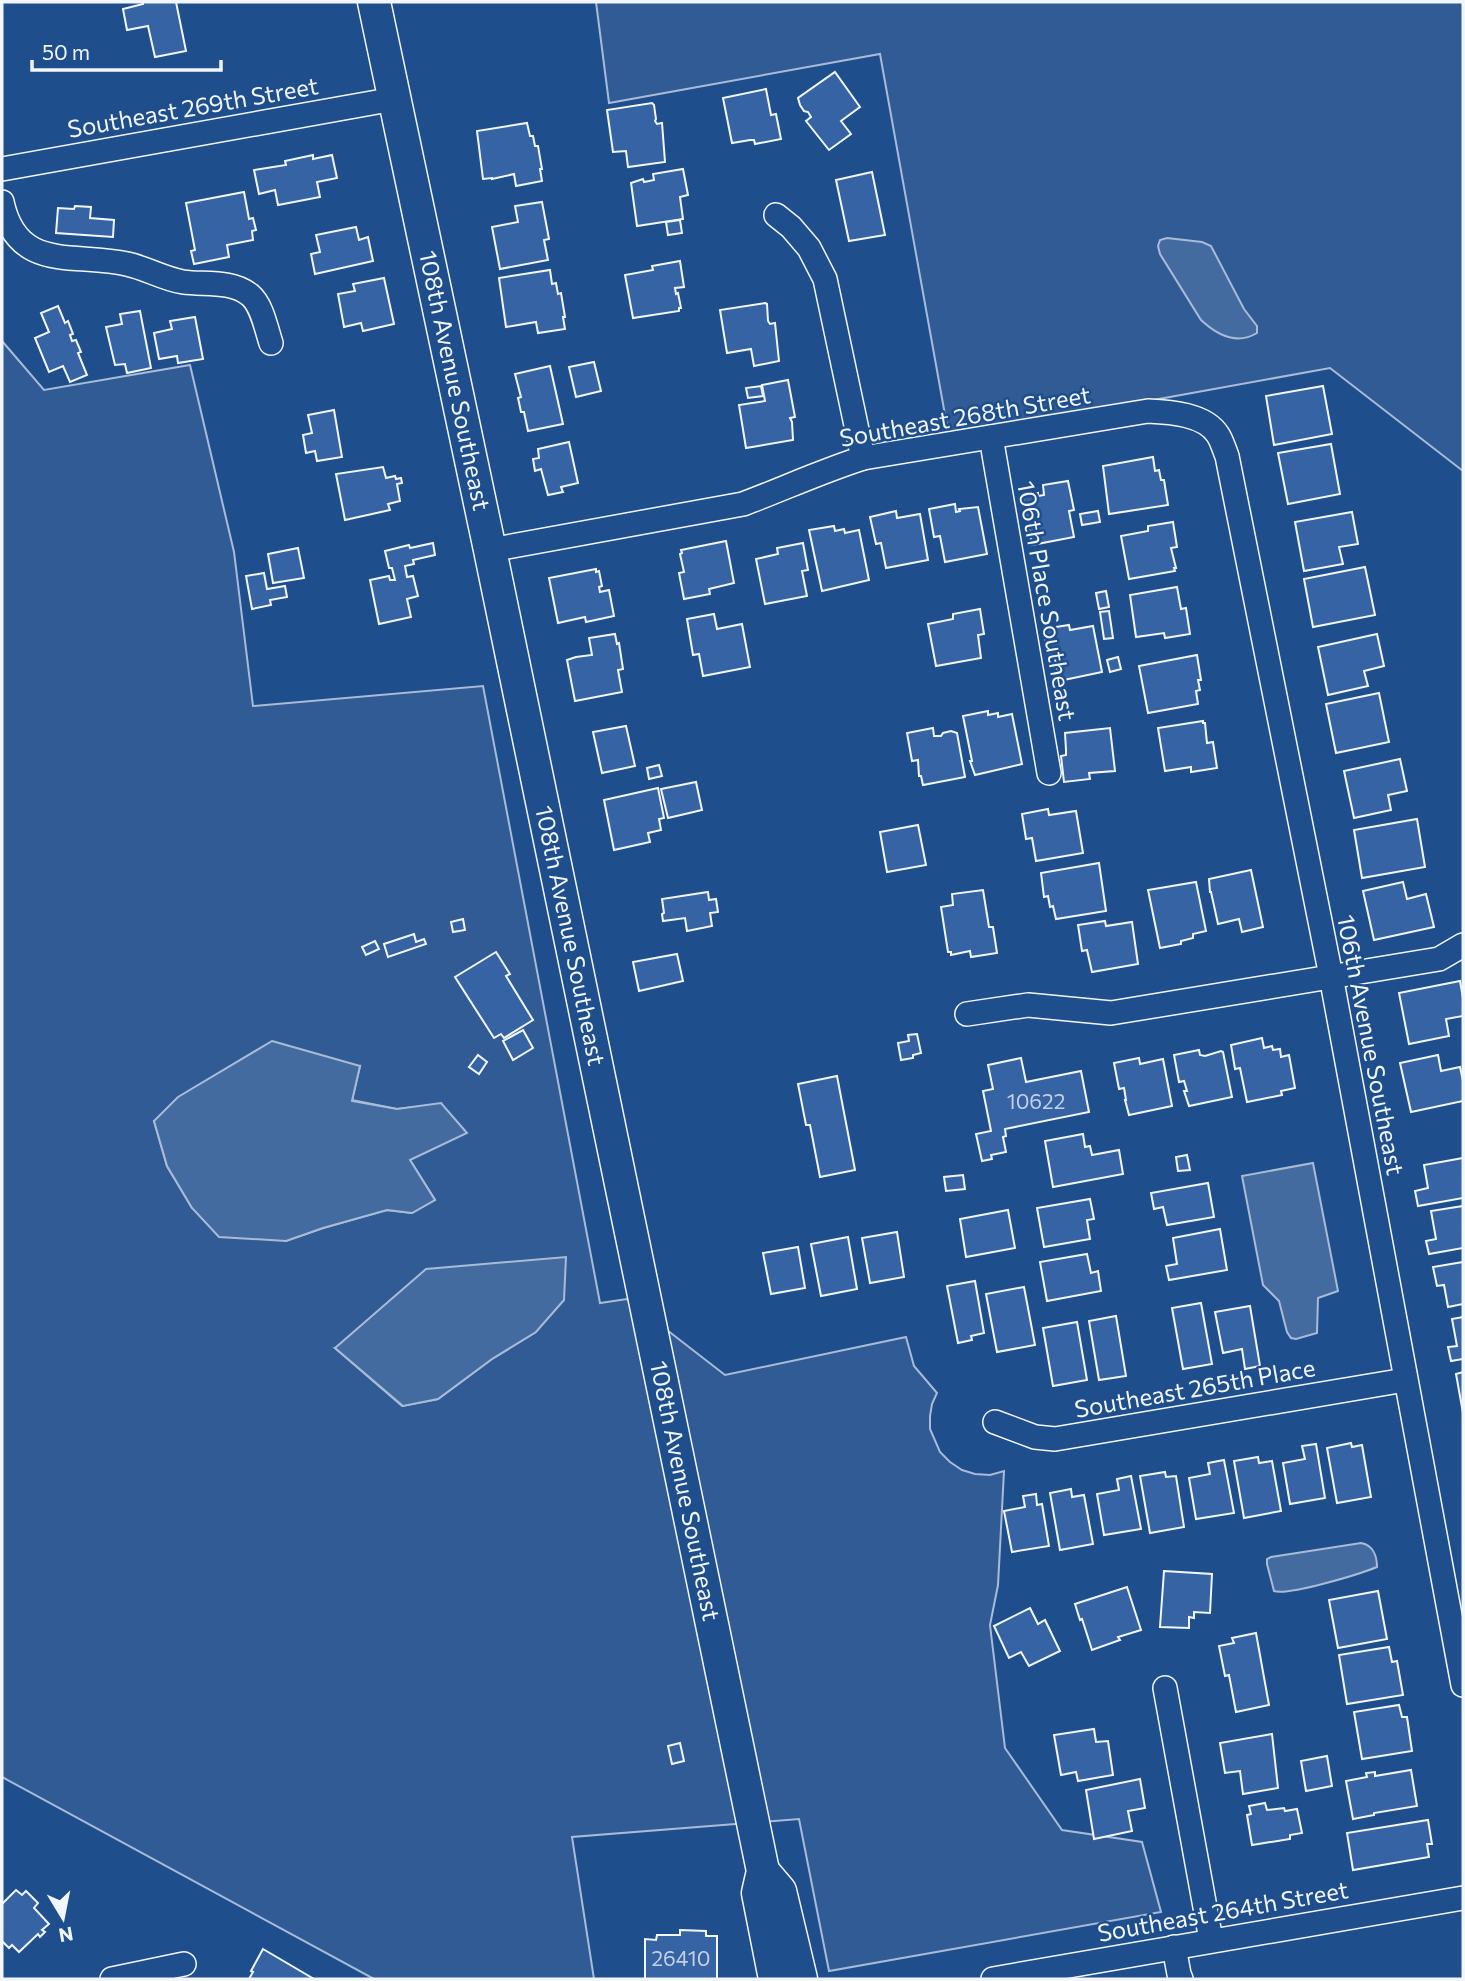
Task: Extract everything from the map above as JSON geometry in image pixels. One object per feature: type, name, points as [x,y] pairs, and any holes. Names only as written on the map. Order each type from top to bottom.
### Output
[{"type":"street","name":"108th Avenue Southeast","points":[[374,2],[763,1871],[758,1893],[775,1979]]},
{"type":"street","name":"Southeast 269th Street","points":[[2,169],[394,99]]},
{"type":"street","points":[[2,202],[10,228],[22,243],[38,253],[127,264],[181,282],[226,284],[241,289],[253,297],[271,343]]},
{"type":"street","points":[[776,215],[791,227],[808,248],[825,279],[863,458]]},
{"type":"street","name":"Southeast 268th Street","points":[[490,550],[743,505],[825,470],[863,458],[1148,411],[1187,416],[1206,423]]},
{"type":"street","name":"106th Avenue Southeast","points":[[1206,423],[1217,433],[1227,456],[1331,976],[1463,1685]]},
{"type":"street","name":"106th Place Southeast","points":[[991,437],[1049,773]]},
{"type":"street","points":[[967,1014],[1028,1005],[1111,1013],[1439,959],[1463,945]]},
{"type":"street","name":"Southeast 265th Place","points":[[995,1422],[1035,1437],[1055,1439],[1405,1380]]},
{"type":"street","points":[[1165,1688],[1211,1940]]},
{"type":"street","name":"108th Avenue Southeast","points":[[763,1871],[780,1891],[801,1979]]},
{"type":"street","name":"Southeast 264th Street","points":[[993,1979],[1463,1898]]},
{"type":"street","points":[[1174,1947],[1181,1979]]},
{"type":"street","points":[[112,1979],[184,1964]]},
{"type":"shaded area","points":[[596,2],[1463,2],[1463,471],[1330,368],[949,437],[880,54],[609,103]]},
{"type":"shaded area","points":[[1167,238],[1202,242],[1211,246],[1244,309],[1257,326],[1257,333],[1250,337],[1228,337],[1201,320],[1160,254],[1160,240]]},
{"type":"shaded area","points":[[2,341],[44,390],[190,365],[234,552],[253,706],[483,686],[600,1303],[627,1299],[725,1375],[906,1337],[914,1366],[937,1393],[932,1404],[930,1429],[940,1452],[962,1470],[975,1474],[990,1475],[1004,1471],[998,1585],[990,1625],[1005,1748],[1062,1830],[1142,1842],[1161,1912],[829,1971],[799,1819],[572,1837],[594,1979],[374,1979],[2,1777]],"holes":[[[360,1066],[352,1100],[397,1109],[441,1104],[410,1160],[435,1200],[412,1213],[387,1210],[286,1241],[192,1208],[167,1166],[154,1121]],[[536,1332],[492,1359],[438,1399],[402,1406],[335,1348]]]},
{"type":"shaded area","points":[[272,1041],[360,1066],[352,1101],[397,1109],[441,1103],[467,1133],[410,1160],[435,1200],[412,1213],[387,1210],[286,1241],[219,1237],[192,1208],[167,1166],[154,1121],[178,1097]]},
{"type":"shaded area","points":[[1313,1163],[1338,1291],[1318,1298],[1317,1333],[1296,1339],[1291,1338],[1287,1332],[1279,1301],[1263,1285],[1242,1176]]},
{"type":"shaded area","points":[[566,1257],[564,1300],[536,1332],[492,1359],[438,1399],[403,1406],[335,1348],[426,1269]]},
{"type":"shaded area","points":[[1361,1543],[1374,1552],[1377,1567],[1308,1587],[1274,1591],[1267,1559]]},
{"type":"building","points":[[143,2],[176,2],[186,51],[155,57],[148,26],[127,30],[123,9]]},
{"type":"building","points":[[835,72],[860,107],[841,121],[851,134],[829,150],[806,121],[811,117],[804,111],[798,98]]},
{"type":"building","points":[[766,89],[771,115],[776,114],[781,139],[755,144],[754,140],[732,143],[723,98]]},
{"type":"building","points":[[652,103],[655,121],[657,124],[662,123],[665,162],[628,167],[626,151],[613,152],[607,110]]},
{"type":"building","points":[[527,123],[530,136],[533,136],[535,146],[538,146],[542,181],[516,186],[514,174],[483,179],[477,131]]},
{"type":"building","points":[[313,155],[313,159],[332,155],[337,178],[317,182],[320,197],[278,205],[275,190],[259,194],[254,170],[286,165],[285,161]]},
{"type":"building","points":[[683,169],[688,195],[680,197],[683,219],[637,226],[631,183],[643,179],[644,182],[654,180],[653,174]]},
{"type":"building","points":[[872,172],[885,235],[849,241],[836,180]]},
{"type":"building","points":[[244,192],[249,219],[253,218],[256,230],[252,231],[253,240],[227,245],[229,257],[194,264],[191,251],[195,250],[186,203]]},
{"type":"building","points":[[542,202],[549,239],[544,240],[548,260],[500,269],[492,227],[518,222],[515,206]]},
{"type":"building","points":[[75,206],[91,207],[90,218],[114,220],[113,237],[56,233],[58,208],[74,209]]},
{"type":"building","points":[[680,220],[682,233],[668,235],[666,222]]},
{"type":"building","points":[[356,227],[359,240],[368,237],[373,261],[315,274],[311,254],[320,252],[316,235]]},
{"type":"building","points":[[680,261],[684,287],[675,288],[681,308],[679,311],[633,318],[625,275]]},
{"type":"building","points":[[550,270],[552,284],[556,283],[558,294],[561,293],[565,329],[538,333],[536,322],[506,327],[499,278]]},
{"type":"building","points":[[384,278],[394,324],[363,331],[361,323],[344,327],[338,294],[355,291],[353,284]]},
{"type":"building","points":[[765,303],[768,321],[770,324],[775,323],[779,361],[754,366],[751,349],[727,353],[720,310]]},
{"type":"building","points":[[58,306],[65,323],[68,321],[73,334],[70,335],[72,341],[76,340],[87,375],[70,382],[63,366],[49,372],[35,338],[49,332],[41,313]]},
{"type":"building","points":[[140,311],[151,368],[127,373],[125,364],[115,365],[106,327],[122,324],[120,314]]},
{"type":"building","points":[[195,317],[203,359],[178,363],[177,356],[159,359],[154,333],[172,329],[170,321]]},
{"type":"building","points":[[594,362],[601,391],[576,397],[569,367]]},
{"type":"building","points":[[550,366],[563,424],[528,431],[524,412],[521,412],[518,398],[521,397],[515,374]]},
{"type":"building","points":[[788,380],[795,417],[790,418],[793,440],[746,448],[739,405],[765,401],[762,385]]},
{"type":"building","points":[[761,386],[763,396],[748,398],[746,388]]},
{"type":"building","points":[[1323,386],[1332,434],[1274,445],[1266,396]]},
{"type":"building","points":[[334,410],[342,457],[317,461],[315,451],[306,453],[303,435],[312,433],[308,415]]},
{"type":"building","points":[[569,442],[578,483],[561,487],[563,492],[548,495],[541,469],[535,471],[533,459],[539,458],[538,449]]},
{"type":"building","points":[[1331,444],[1340,494],[1288,504],[1278,453]]},
{"type":"building","points":[[1153,457],[1155,471],[1159,470],[1161,480],[1164,480],[1168,505],[1109,514],[1103,466]]},
{"type":"building","points":[[383,467],[386,478],[401,478],[402,483],[397,484],[400,501],[388,504],[390,510],[345,520],[336,474]]},
{"type":"building","points":[[1068,481],[1074,510],[1069,511],[1074,537],[1032,545],[1024,496],[1038,493],[1038,496],[1044,495],[1043,485]]},
{"type":"building","points":[[955,504],[956,512],[960,511],[959,509],[978,507],[987,554],[945,562],[940,536],[934,537],[929,509]]},
{"type":"building","points":[[896,511],[897,518],[920,514],[928,560],[886,568],[881,543],[876,544],[870,517]]},
{"type":"building","points":[[1098,511],[1100,522],[1082,525],[1080,514]]},
{"type":"building","points":[[1352,512],[1358,544],[1339,547],[1343,564],[1304,571],[1295,522]]},
{"type":"building","points":[[1173,522],[1177,547],[1171,548],[1175,571],[1129,579],[1121,536],[1148,531],[1148,526]]},
{"type":"building","points":[[834,526],[835,531],[844,529],[845,533],[859,530],[869,580],[822,591],[809,530]]},
{"type":"building","points":[[726,541],[734,583],[709,589],[710,594],[684,599],[679,573],[684,572],[681,550]]},
{"type":"building","points":[[433,543],[435,555],[413,560],[414,564],[405,566],[407,577],[413,576],[418,596],[407,599],[411,617],[379,624],[370,580],[389,576],[390,580],[395,580],[385,551]]},
{"type":"building","points":[[803,543],[808,570],[802,571],[807,596],[765,604],[756,559],[778,554],[777,548]]},
{"type":"building","points":[[298,548],[304,578],[273,583],[268,554]]},
{"type":"building","points":[[1365,567],[1375,615],[1313,627],[1304,579]]},
{"type":"building","points":[[596,569],[596,572],[599,571],[602,586],[599,587],[600,592],[609,590],[614,616],[586,622],[585,617],[558,623],[549,578]]},
{"type":"building","points":[[264,573],[267,589],[285,586],[287,597],[270,600],[271,605],[252,609],[246,576]]},
{"type":"building","points":[[1177,587],[1181,609],[1186,608],[1190,634],[1165,638],[1164,633],[1136,637],[1130,595]]},
{"type":"building","points":[[1106,591],[1109,607],[1099,609],[1096,593]]},
{"type":"building","points":[[980,609],[984,634],[978,635],[981,658],[936,666],[928,624],[953,619],[953,614]]},
{"type":"building","points":[[1109,611],[1113,638],[1104,639],[1100,612]]},
{"type":"building","points":[[714,614],[717,629],[742,624],[750,667],[703,676],[699,654],[693,655],[687,619]]},
{"type":"building","points":[[1069,625],[1070,630],[1093,626],[1102,672],[1059,681],[1054,653],[1049,655],[1043,629]]},
{"type":"building","points":[[615,634],[623,669],[618,670],[622,692],[575,701],[567,660],[592,655],[589,638]]},
{"type":"building","points":[[1377,634],[1384,666],[1364,671],[1368,686],[1328,695],[1318,647]]},
{"type":"building","points":[[1197,655],[1201,680],[1198,680],[1200,690],[1196,691],[1198,704],[1148,713],[1139,666]]},
{"type":"building","points":[[1118,657],[1121,669],[1110,672],[1107,660]]},
{"type":"building","points":[[1379,693],[1389,742],[1336,753],[1326,704]]},
{"type":"building","points":[[988,711],[988,715],[998,713],[998,717],[1012,714],[1022,764],[975,775],[970,761],[963,716]]},
{"type":"building","points":[[1203,721],[1207,743],[1213,742],[1217,768],[1191,772],[1191,767],[1165,771],[1158,728]]},
{"type":"building","points":[[626,726],[635,766],[602,773],[593,732]]},
{"type":"building","points":[[933,728],[934,736],[951,731],[957,733],[965,777],[923,785],[919,776],[918,760],[912,761],[907,733]]},
{"type":"building","points":[[1110,728],[1115,771],[1089,773],[1090,779],[1064,782],[1061,756],[1066,755],[1065,733]]},
{"type":"building","points":[[1400,759],[1407,791],[1388,795],[1391,810],[1354,818],[1344,771]]},
{"type":"building","points":[[659,765],[662,776],[649,779],[647,768]]},
{"type":"building","points":[[696,782],[702,810],[668,818],[661,789]]},
{"type":"building","points":[[658,788],[664,818],[659,819],[661,830],[648,833],[650,842],[614,850],[604,800]]},
{"type":"building","points":[[1048,809],[1049,815],[1076,811],[1083,853],[1036,861],[1032,838],[1026,839],[1022,814]]},
{"type":"building","points":[[1417,819],[1425,867],[1362,878],[1354,830]]},
{"type":"building","points":[[918,825],[926,865],[887,872],[880,832]]},
{"type":"building","points":[[1099,863],[1106,911],[1056,919],[1048,896],[1044,897],[1041,873]]},
{"type":"building","points":[[1251,870],[1263,927],[1242,932],[1239,919],[1218,924],[1209,879]]},
{"type":"building","points":[[1196,882],[1206,931],[1193,934],[1193,938],[1181,941],[1181,944],[1160,948],[1148,890]]},
{"type":"building","points":[[1403,882],[1407,899],[1426,894],[1434,927],[1374,940],[1363,891]]},
{"type":"building","points":[[983,890],[989,927],[993,927],[997,953],[971,957],[970,951],[951,955],[951,952],[948,952],[941,907],[953,905],[952,894]]},
{"type":"building","points":[[708,892],[709,900],[716,899],[718,912],[710,913],[712,926],[687,931],[685,918],[663,921],[662,899]]},
{"type":"building","points":[[463,919],[465,930],[453,932],[451,922]]},
{"type":"building","points":[[1105,921],[1106,926],[1132,922],[1138,964],[1092,972],[1087,950],[1082,951],[1078,925]]},
{"type":"building","points":[[414,934],[416,942],[424,939],[426,944],[388,957],[384,944]]},
{"type":"building","points":[[375,941],[379,949],[366,955],[362,947]]},
{"type":"building","points":[[496,952],[510,974],[506,976],[533,1020],[504,1038],[501,1034],[494,1038],[455,977]]},
{"type":"building","points":[[677,954],[683,981],[639,991],[633,962]]},
{"type":"building","points":[[1460,981],[1463,1016],[1446,1019],[1449,1036],[1409,1044],[1399,993]]},
{"type":"building","points":[[523,1030],[533,1048],[513,1060],[503,1041]]},
{"type":"building","points":[[917,1034],[921,1053],[901,1060],[898,1043],[909,1041],[908,1035]]},
{"type":"building","points":[[1262,1038],[1264,1048],[1272,1046],[1273,1050],[1280,1049],[1281,1057],[1289,1055],[1295,1088],[1281,1091],[1282,1095],[1247,1102],[1240,1068],[1235,1069],[1231,1045]]},
{"type":"building","points":[[1199,1050],[1200,1055],[1205,1056],[1223,1052],[1232,1097],[1189,1106],[1184,1081],[1179,1082],[1174,1055]]},
{"type":"building","points":[[478,1055],[487,1062],[479,1074],[469,1067]]},
{"type":"building","points":[[1438,1055],[1441,1071],[1460,1067],[1463,1101],[1411,1112],[1400,1063]]},
{"type":"building","points":[[1021,1058],[1026,1082],[1081,1071],[1089,1112],[1005,1129],[1006,1136],[1003,1137],[1006,1152],[991,1155],[992,1159],[982,1161],[976,1134],[991,1131],[983,1091],[993,1089],[988,1065]]},
{"type":"building","points":[[1139,1058],[1140,1064],[1163,1059],[1172,1106],[1129,1115],[1124,1088],[1119,1089],[1114,1063]]},
{"type":"building","points":[[837,1076],[855,1170],[820,1177],[810,1125],[806,1125],[798,1084]]},
{"type":"building","points":[[1083,1134],[1085,1147],[1090,1146],[1092,1155],[1119,1150],[1123,1174],[1053,1187],[1045,1141]]},
{"type":"building","points":[[1187,1155],[1190,1170],[1178,1171],[1176,1157]]},
{"type":"building","points":[[1463,1158],[1463,1198],[1418,1206],[1415,1191],[1428,1188],[1424,1165]]},
{"type":"building","points":[[963,1175],[965,1189],[946,1191],[944,1177]]},
{"type":"building","points":[[1208,1183],[1214,1217],[1167,1225],[1163,1207],[1154,1209],[1151,1193]]},
{"type":"building","points":[[1090,1199],[1094,1219],[1087,1220],[1090,1239],[1044,1247],[1037,1208]]},
{"type":"building","points":[[1463,1206],[1463,1248],[1429,1254],[1426,1241],[1436,1239],[1431,1211]]},
{"type":"building","points":[[1008,1210],[1015,1248],[966,1257],[960,1219]]},
{"type":"building","points":[[1220,1229],[1227,1270],[1169,1280],[1166,1266],[1177,1264],[1173,1238]]},
{"type":"building","points":[[897,1232],[904,1277],[870,1283],[862,1238]]},
{"type":"building","points":[[848,1237],[857,1289],[821,1296],[811,1244]]},
{"type":"building","points":[[798,1247],[805,1288],[771,1294],[763,1253]]},
{"type":"building","points":[[1087,1254],[1091,1273],[1098,1271],[1101,1291],[1047,1301],[1040,1262]]},
{"type":"building","points":[[1463,1262],[1463,1304],[1448,1307],[1444,1285],[1437,1286],[1433,1267]]},
{"type":"building","points":[[975,1281],[984,1333],[971,1336],[972,1340],[958,1343],[947,1286]]},
{"type":"building","points":[[1024,1287],[1035,1345],[997,1352],[986,1294]]},
{"type":"building","points":[[1201,1303],[1212,1364],[1183,1369],[1172,1308]]},
{"type":"building","points":[[1250,1306],[1260,1366],[1245,1369],[1242,1349],[1223,1353],[1215,1312]]},
{"type":"building","points":[[1116,1316],[1126,1376],[1099,1380],[1089,1321]]},
{"type":"building","points":[[1463,1317],[1463,1359],[1451,1361],[1448,1347],[1457,1346],[1452,1319]]},
{"type":"building","points":[[1077,1322],[1087,1380],[1053,1386],[1043,1328]]},
{"type":"building","points":[[1463,1372],[1463,1413],[1456,1374]]},
{"type":"building","points":[[1351,1443],[1352,1447],[1362,1445],[1371,1497],[1337,1503],[1327,1448]]},
{"type":"building","points":[[1316,1444],[1325,1498],[1290,1504],[1283,1463],[1305,1459],[1302,1446]]},
{"type":"building","points":[[1258,1457],[1259,1463],[1272,1461],[1281,1511],[1244,1518],[1234,1461]]},
{"type":"building","points":[[1224,1460],[1234,1513],[1196,1519],[1189,1478],[1210,1474],[1208,1463]]},
{"type":"building","points":[[1165,1472],[1166,1477],[1176,1476],[1184,1527],[1150,1533],[1140,1476]]},
{"type":"building","points":[[1131,1476],[1141,1529],[1104,1535],[1097,1494],[1119,1490],[1117,1479]]},
{"type":"building","points":[[1071,1489],[1072,1497],[1084,1495],[1093,1544],[1060,1550],[1050,1493]]},
{"type":"building","points":[[1036,1494],[1037,1505],[1042,1504],[1049,1546],[1012,1552],[1004,1511],[1025,1507],[1023,1496]]},
{"type":"building","points":[[1164,1571],[1212,1574],[1210,1613],[1194,1612],[1194,1618],[1189,1617],[1189,1628],[1160,1627]]},
{"type":"building","points":[[1127,1587],[1141,1630],[1118,1637],[1120,1640],[1092,1650],[1075,1604]]},
{"type":"building","points":[[1378,1591],[1387,1639],[1338,1648],[1329,1600]]},
{"type":"building","points":[[1030,1608],[1038,1624],[1045,1620],[1060,1651],[1029,1666],[1021,1652],[1009,1658],[994,1626]]},
{"type":"building","points":[[1256,1633],[1269,1705],[1236,1712],[1229,1675],[1225,1676],[1219,1646],[1234,1643],[1232,1638]]},
{"type":"building","points":[[1389,1647],[1392,1662],[1397,1661],[1403,1695],[1347,1704],[1339,1655]]},
{"type":"building","points":[[1399,1705],[1402,1717],[1407,1717],[1412,1751],[1362,1759],[1354,1712]]},
{"type":"building","points":[[1094,1729],[1096,1742],[1108,1741],[1113,1775],[1078,1781],[1076,1772],[1061,1775],[1054,1735]]},
{"type":"building","points":[[1272,1734],[1278,1788],[1243,1794],[1240,1771],[1225,1773],[1220,1743]]},
{"type":"building","points":[[680,1743],[684,1761],[672,1764],[668,1746]]},
{"type":"building","points":[[1327,1756],[1332,1786],[1306,1791],[1301,1761]]},
{"type":"building","points":[[1411,1770],[1417,1806],[1353,1819],[1346,1781],[1367,1777],[1366,1773],[1375,1772],[1375,1776]]},
{"type":"building","points":[[1140,1779],[1145,1808],[1128,1811],[1132,1831],[1094,1839],[1086,1790]]},
{"type":"building","points":[[1265,1803],[1267,1810],[1297,1809],[1302,1833],[1290,1835],[1290,1839],[1252,1845],[1247,1815],[1251,1814],[1249,1806]]},
{"type":"building","points":[[1428,1820],[1432,1844],[1427,1844],[1429,1857],[1353,1870],[1347,1833]]},
{"type":"building","points":[[16,1890],[22,1895],[26,1891],[38,1903],[34,1908],[49,1924],[42,1930],[45,1932],[40,1937],[38,1934],[19,1952],[2,1941],[2,1904]]},
{"type":"building","points":[[680,1930],[706,1931],[706,1936],[717,1936],[717,1979],[645,1979],[645,1939],[656,1940],[657,1935],[680,1935]]},
{"type":"building","points":[[263,1949],[314,1979],[249,1979]]}]
